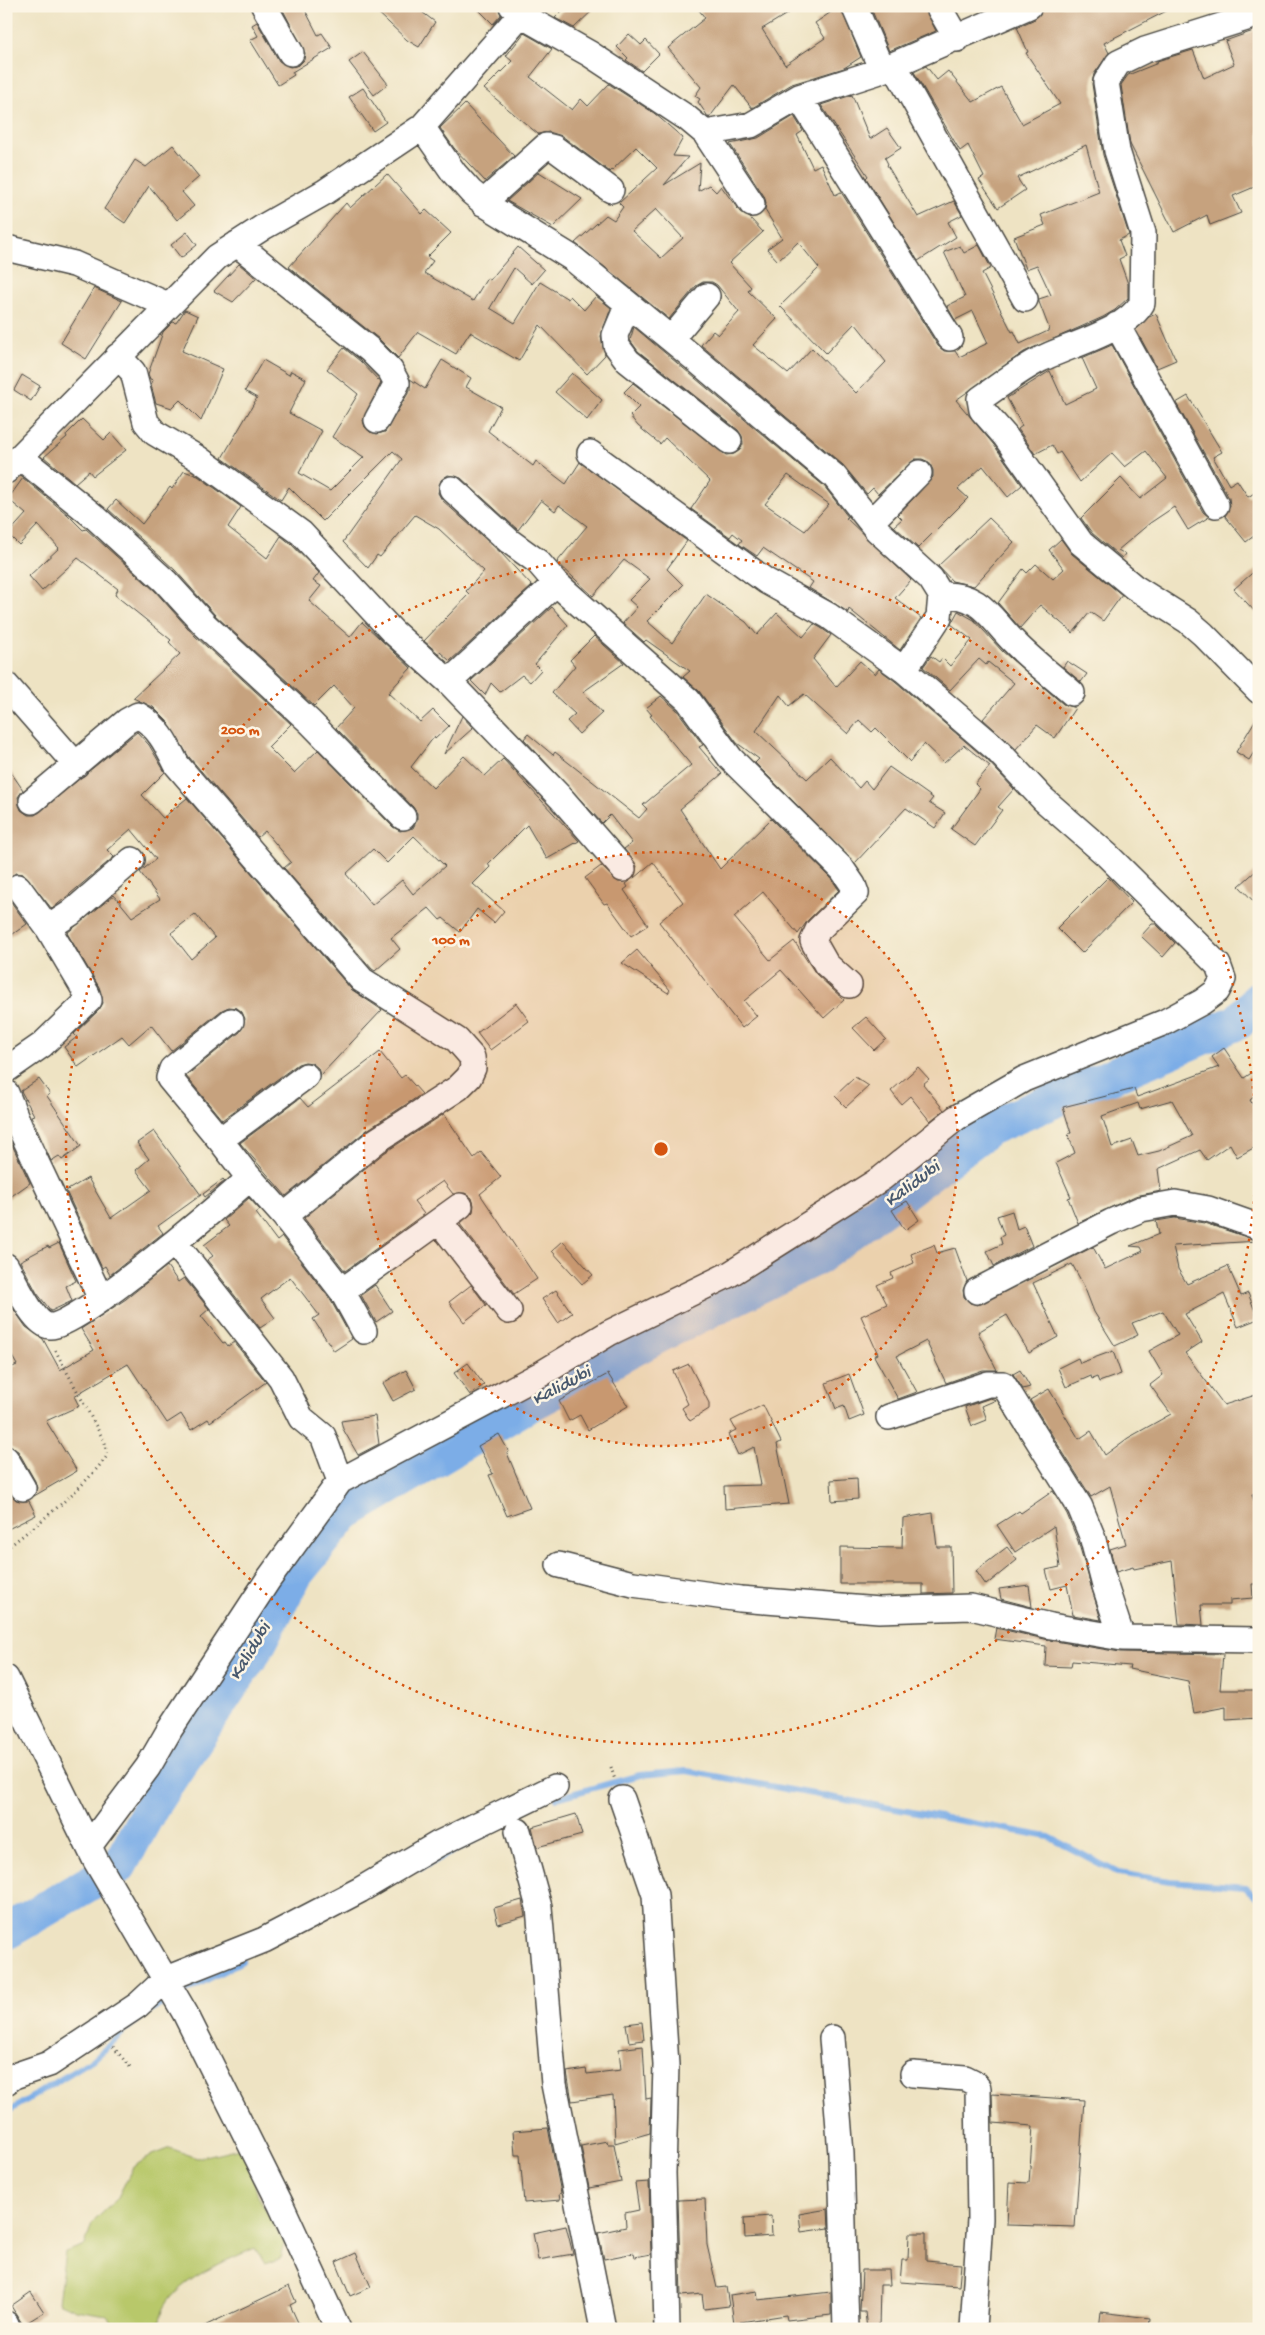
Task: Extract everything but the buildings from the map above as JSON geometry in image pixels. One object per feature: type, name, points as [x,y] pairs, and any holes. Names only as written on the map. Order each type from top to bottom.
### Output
[{"type":"street","points":[[264,6],[291,53]]},
{"type":"street","points":[[854,6],[888,68],[1025,299]]},
{"type":"street","points":[[938,6],[957,39]]},
{"type":"street","points":[[705,134],[751,125],[799,97],[888,68],[1029,6]]},
{"type":"street","points":[[403,817],[310,722],[205,625],[165,581],[96,518],[13,464],[217,257],[324,192],[422,127],[520,9],[687,118],[705,134],[752,204]]},
{"type":"street","points":[[1258,17],[1146,50],[1118,63],[1108,76],[1106,82],[1117,151],[1143,233],[1142,303],[1137,312],[1117,325],[1038,361],[980,399],[982,410],[1005,436],[1081,543],[1134,587],[1195,628],[1259,691]]},
{"type":"street","points":[[799,97],[950,338]]},
{"type":"street","points":[[422,127],[454,173],[483,202],[555,245],[672,339],[834,476],[871,522],[906,558],[922,570],[940,595],[939,617],[904,670]]},
{"type":"street","points":[[483,202],[546,146],[554,148],[610,190]]},
{"type":"street","points":[[237,244],[370,350],[390,370],[397,383],[377,420]]},
{"type":"street","points":[[6,248],[74,264],[168,305]]},
{"type":"street","points":[[672,339],[707,296]]},
{"type":"street","points":[[628,304],[615,335],[620,351],[628,361],[729,441]]},
{"type":"street","points":[[1117,325],[1216,505]]},
{"type":"street","points":[[118,356],[132,372],[146,422],[154,433],[199,459],[301,533],[392,631],[449,682],[561,798],[624,869]]},
{"type":"street","points":[[92,1854],[170,1729],[268,1580],[340,1481],[541,1374],[609,1333],[730,1274],[882,1178],[956,1118],[1024,1079],[1165,1022],[1202,1002],[1217,991],[1223,979],[1218,965],[1107,855],[1043,799],[996,749],[904,670],[829,616],[766,581],[590,453]]},
{"type":"street","points":[[871,522],[919,472]]},
{"type":"street","points":[[452,489],[509,541],[538,562],[556,583],[688,700],[731,759],[848,877],[856,894],[818,930],[813,941],[826,964],[849,985]]},
{"type":"street","points":[[449,682],[556,583]]},
{"type":"street","points":[[940,595],[975,601],[987,610],[1014,642],[1072,693]]},
{"type":"street","points":[[6,685],[76,764]]},
{"type":"street","points":[[32,801],[138,715],[148,720],[163,738],[177,766],[362,980],[457,1040],[472,1057],[473,1068],[469,1077],[458,1088],[376,1141],[284,1216]]},
{"type":"street","points":[[48,928],[71,913],[132,860]]},
{"type":"street","points":[[6,1070],[42,1045],[88,1000],[88,994],[48,928],[18,887]]},
{"type":"street","points":[[231,1021],[172,1069],[169,1078],[250,1178],[284,1216],[342,1290],[364,1331]]},
{"type":"street","points":[[220,1140],[306,1076]]},
{"type":"street","points":[[6,1093],[21,1130],[100,1298]]},
{"type":"street","points":[[6,1266],[13,1295],[44,1324],[49,1326],[60,1325],[175,1243],[250,1178]]},
{"type":"street","points":[[978,1290],[1111,1222],[1141,1209],[1175,1203],[1208,1208],[1259,1227]]},
{"type":"street","points":[[342,1290],[460,1206]]},
{"type":"street","points":[[439,1221],[509,1311]]},
{"type":"street","points":[[175,1243],[281,1378],[301,1418],[323,1436],[340,1481]]},
{"type":"street","points":[[889,1417],[988,1384],[1003,1384],[1080,1507],[1092,1536],[1105,1586],[1122,1638]]},
{"type":"street","points":[[6,1458],[23,1488]]},
{"type":"street","points":[[559,1565],[633,1584],[740,1599],[879,1610],[971,1607],[1051,1626],[1122,1638],[1259,1640]]},
{"type":"street","points":[[6,1678],[92,1854],[186,2013],[338,2329]]},
{"type":"street","points":[[6,2082],[14,2076],[49,2064],[169,1983],[264,1940],[360,1890],[438,1844],[555,1787]]},
{"type":"street","points":[[618,1788],[654,1895],[666,2065],[663,2173],[667,2329]]},
{"type":"street","points":[[518,1831],[539,1907],[554,2084],[603,2329]]},
{"type":"street","points":[[832,2038],[841,2154],[846,2329]]},
{"type":"street","points":[[913,2074],[965,2078],[973,2082],[978,2088],[980,2219],[973,2329]]},
{"type":"street","points":[[6,2324],[8,2329]]},
{"type":"path","points":[[6,1549],[57,1508],[90,1478],[107,1456],[106,1443],[61,1362],[44,1324]]},
{"type":"path","points":[[612,1767],[618,1788]]},
{"type":"path","points":[[123,2059],[131,2068]]},
{"type":"green space","points":[[244,2147],[259,2199],[285,2244],[281,2258],[265,2264],[255,2248],[210,2269],[181,2288],[169,2300],[162,2314],[159,2329],[114,2329],[107,2315],[75,2310],[58,2302],[65,2252],[85,2245],[92,2223],[117,2199],[133,2167],[152,2155],[170,2148],[197,2158]]},
{"type":"waterway","name":"Kalidubi","points":[[6,1932],[119,1866],[152,1805],[259,1643],[293,1577],[345,1513],[524,1407],[661,1334],[819,1256],[989,1128],[1238,1022],[1259,999]]},
{"type":"waterway","points":[[557,1798],[640,1775],[687,1771],[1049,1837],[1118,1873],[1170,1881],[1245,1887],[1259,1900]]},
{"type":"waterway","points":[[419,1869],[488,1833]]},
{"type":"waterway","points":[[180,1994],[242,1961]]},
{"type":"waterway","points":[[6,2113],[95,2058],[142,2015],[171,1999]]}]
